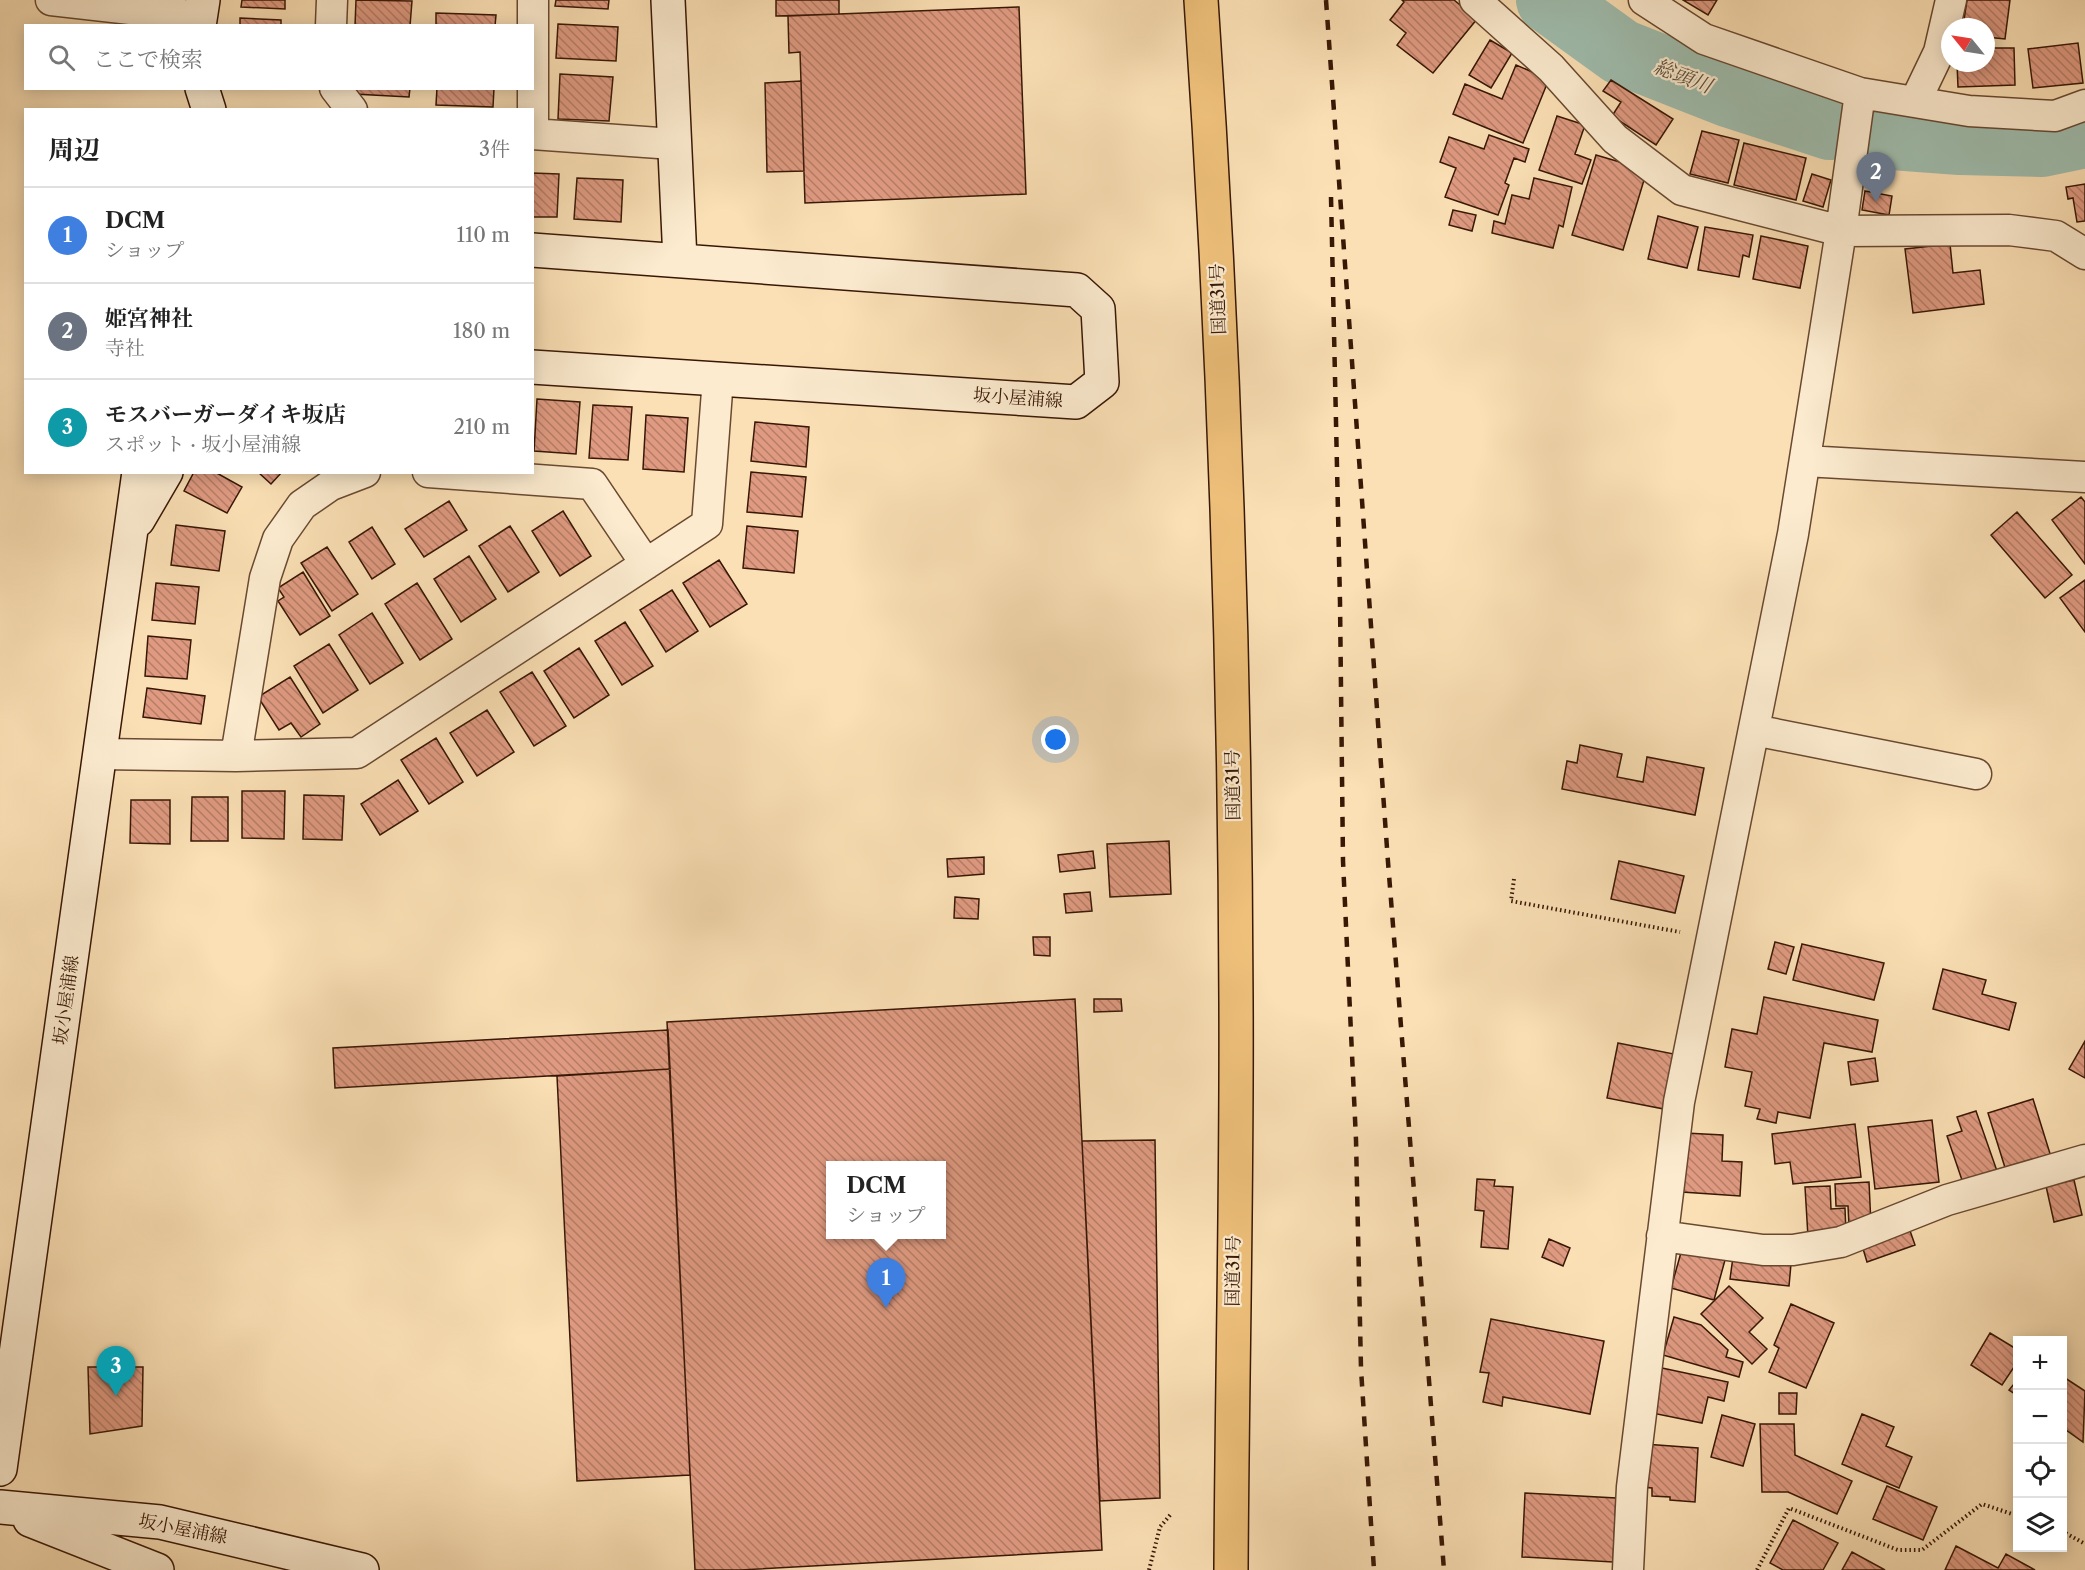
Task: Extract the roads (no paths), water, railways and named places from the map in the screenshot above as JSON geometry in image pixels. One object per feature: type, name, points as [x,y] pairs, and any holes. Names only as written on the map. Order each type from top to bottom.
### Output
[{"type":"highway","name":"国道31号","points":[[1201,0],[1214,190],[1228,565],[1233,795],[1236,1003],[1231,1570]]},
{"type":"main road","points":[[668,0],[680,260]]},
{"type":"main road","points":[[188,108],[191,90]]},
{"type":"main road","points":[[203,90],[208,108]]},
{"type":"main road","name":"坂小屋浦線","points":[[534,250],[1077,290],[1098,309],[1102,382],[1076,402],[534,367]]},
{"type":"main road","name":"坂小屋浦線","points":[[0,1469],[139,474]]},
{"type":"main road","name":"坂小屋浦線","points":[[132,531],[165,474]]},
{"type":"main road","name":"坂小屋浦線","points":[[0,1508],[157,1570]]},
{"type":"main road","name":"坂小屋浦線","points":[[0,1508],[160,1522],[362,1570]]},
{"type":"street","points":[[51,0],[201,14]]},
{"type":"street","points":[[331,24],[332,0]]},
{"type":"street","points":[[533,0],[533,24]]},
{"type":"street","points":[[1475,0],[1551,68],[1615,139],[1682,190],[1841,231],[2009,230],[2056,236],[2085,254]]},
{"type":"street","points":[[1644,0],[1704,39],[1860,93],[1969,111],[2055,116],[2085,105]]},
{"type":"street","points":[[1915,102],[1939,52],[1951,0]]},
{"type":"street","points":[[337,90],[350,108]]},
{"type":"street","points":[[533,90],[533,108]]},
{"type":"street","points":[[1628,1570],[1632,1487],[1678,1102],[1793,534],[1841,231],[1860,93]]},
{"type":"street","points":[[534,134],[673,144]]},
{"type":"street","points":[[100,754],[236,756],[357,753],[707,524],[718,378]]},
{"type":"street","points":[[1805,461],[2085,477]]},
{"type":"street","points":[[236,756],[265,578],[278,539],[302,505],[331,485],[360,474]]},
{"type":"street","points":[[455,474],[592,484],[646,564]]},
{"type":"street","points":[[1754,730],[1976,774]]},
{"type":"street","points":[[1662,1236],[1763,1250],[1794,1250],[1841,1242],[1947,1200],[2085,1160]]},
{"type":"waterway","name":"総頭川","points":[[1549,0],[1621,52],[1728,94],[1830,127]]},
{"type":"waterway","name":"総頭川","points":[[1879,136],[1960,142],[2042,144],[2085,135]]},
{"type":"railway","points":[[1326,0],[1388,862],[1444,1570]]},
{"type":"railway","points":[[1331,197],[1343,861],[1356,1140],[1361,1369],[1374,1570]]},
{"type":"place","name":"姫宮神社","points":[[1876,202]]},
{"type":"place","name":"DCM","points":[[886,1308]]},
{"type":"place","name":"モスバーガーダイキ坂店","points":[[116,1396]]}]
